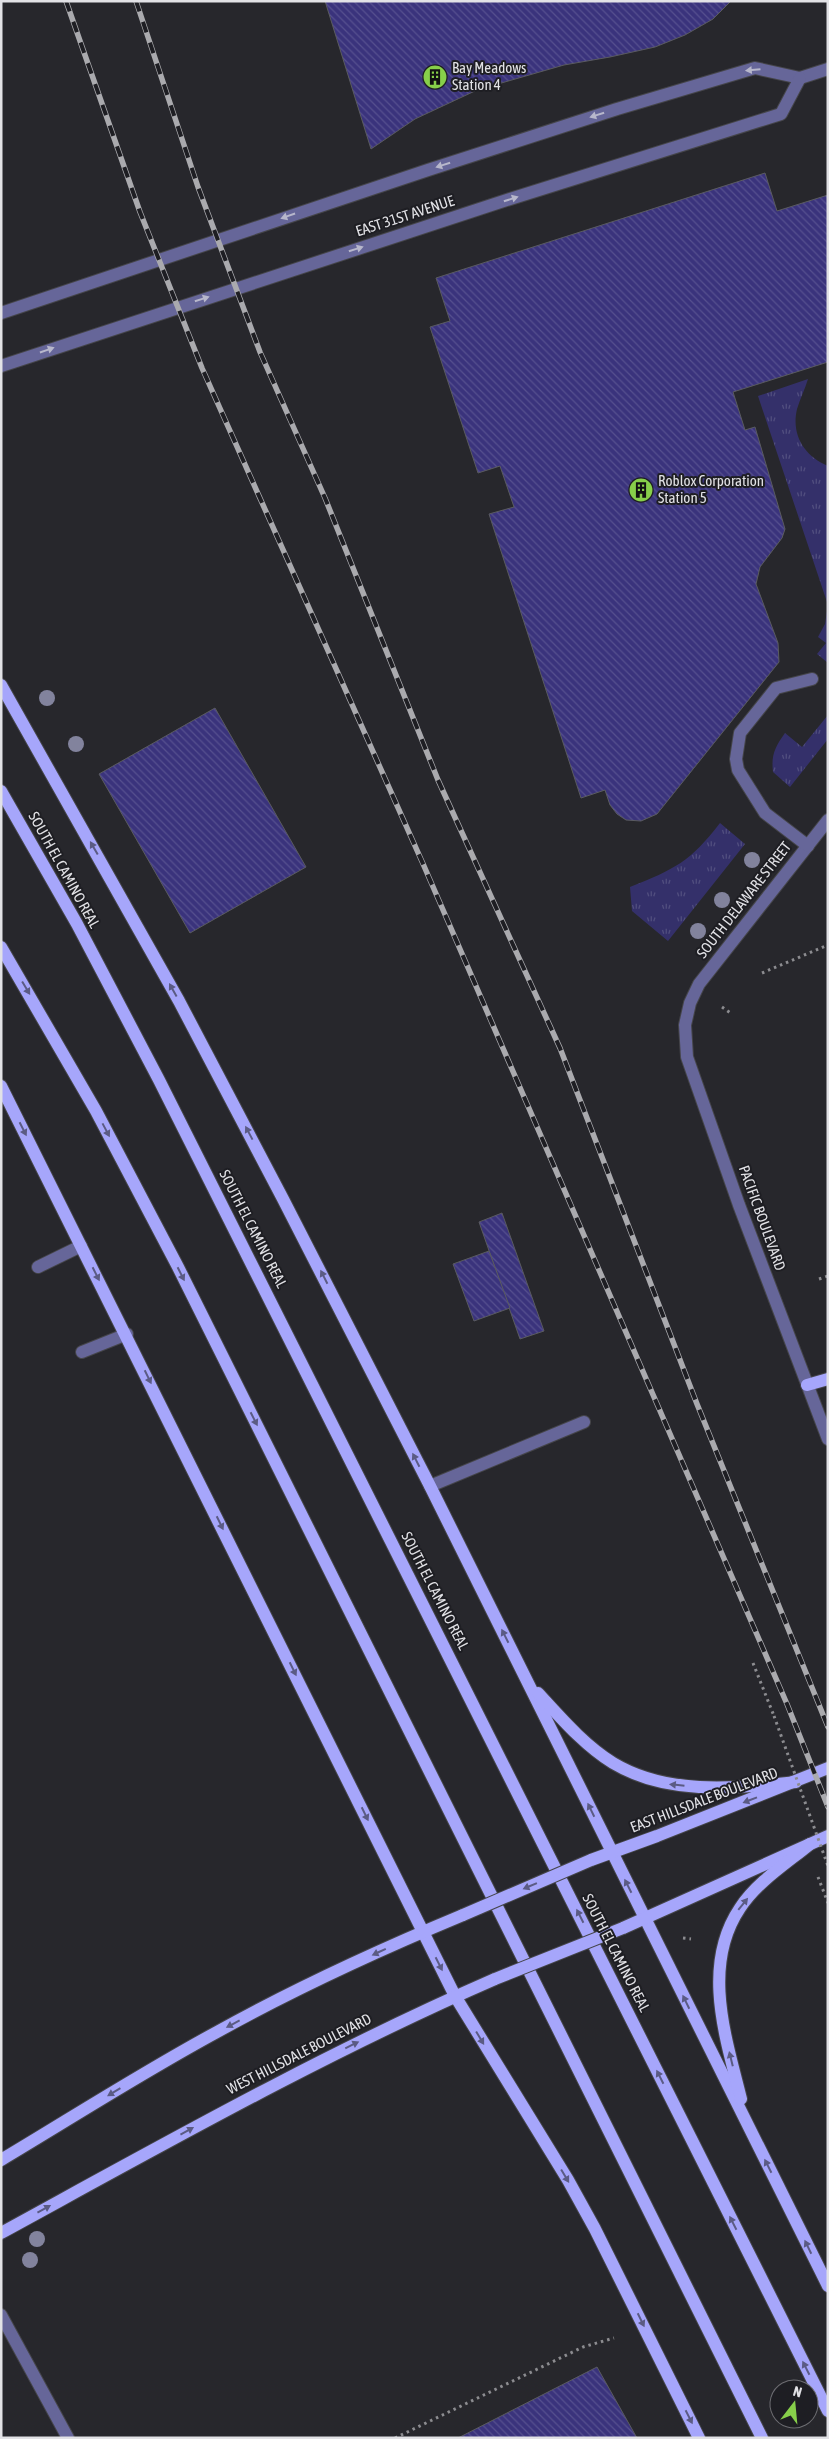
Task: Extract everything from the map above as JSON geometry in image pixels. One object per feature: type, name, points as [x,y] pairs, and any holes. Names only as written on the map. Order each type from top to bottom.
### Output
[{"type":"main road","points":[[1,685],[184,1009],[430,1486],[828,2286]]},
{"type":"main road","name":"SOUTH EL CAMINO REAL","points":[[1,791],[82,933],[164,1088],[828,2411]]},
{"type":"main road","points":[[1,947],[96,1111],[178,1267],[762,2438]]},
{"type":"main road","points":[[1,1086],[127,1334],[455,1996],[595,2229],[699,2438]]},
{"type":"main road","points":[[808,1385],[828,1379]]},
{"type":"main road","points":[[527,1680],[589,1745],[613,1763],[638,1775],[666,1783],[700,1787],[737,1787],[796,1782]]},
{"type":"main road","name":"EAST HILLSDALE BOULEVARD","points":[[423,1932],[590,1860],[612,1854],[828,1768]]},
{"type":"main road","points":[[644,1918],[828,1836]]},
{"type":"main road","points":[[747,2124],[725,2034],[718,1977],[720,1952],[728,1928],[740,1907],[758,1887],[810,1844]]},
{"type":"main road","name":"WEST HILLSDALE BOULEVARD","points":[[1,2233],[257,2092],[455,1996],[644,1918]]},
{"type":"main road","points":[[1,2160],[155,2066],[217,2032],[285,1996],[423,1932]]},
{"type":"street","points":[[1,313],[428,170],[617,109],[754,68],[800,78],[828,69]]},
{"type":"street","name":"EAST 31ST AVENUE","points":[[1,366],[520,196],[781,114],[800,78]]},
{"type":"street","points":[[808,846],[765,813],[738,770],[736,760],[740,733],[776,688],[812,679]]},
{"type":"street","name":"SOUTH DELAWARE STREET","points":[[690,1003],[699,984],[828,820]]},
{"type":"street","name":"PACIFIC BOULEVARD","points":[[690,1003],[685,1025],[688,1057],[739,1205],[828,1440]]},
{"type":"street","points":[[38,1267],[81,1246]]},
{"type":"street","points":[[82,1352],[127,1334]]},
{"type":"street","points":[[430,1486],[584,1422]]},
{"type":"street","points":[[1,2314],[68,2438]]},
{"type":"path","points":[[762,973],[828,945]]},
{"type":"path","points":[[722,1008],[732,1014]]},
{"type":"path","points":[[819,1279],[828,1276]]},
{"type":"path","points":[[754,1663],[828,1866]]},
{"type":"path","points":[[818,1877],[828,1902]]},
{"type":"path","points":[[395,2438],[584,2347],[614,2338]]},
{"type":"green space","points":[[808,379],[797,409],[796,427],[801,444],[812,457],[828,466],[828,605],[758,396]]},
{"type":"green space","points":[[828,605],[828,663],[817,654],[826,643],[818,637],[825,624]]},
{"type":"green space","points":[[828,715],[828,739],[790,787],[773,772],[773,756],[776,747],[785,733],[802,747]]},
{"type":"green space","points":[[720,823],[745,844],[668,941],[632,911],[630,887],[681,863],[700,847]]},
{"type":"building","name":"Bay Meadows Station 4","points":[[325,1],[731,1],[713,19],[685,35],[655,47],[564,65],[477,90],[415,119],[371,149]]},
{"type":"building","name":"Roblox Corporation Station 5","points":[[765,173],[777,211],[828,195],[828,362],[733,392],[745,430],[755,427],[785,529],[782,538],[760,567],[756,584],[778,643],[779,662],[657,814],[641,821],[626,820],[617,814],[610,805],[605,790],[581,798],[489,514],[514,507],[500,466],[478,473],[430,327],[450,321],[436,278]]},
{"type":"building","points":[[215,708],[306,867],[190,933],[99,774]]},
{"type":"building","points":[[502,1213],[544,1331],[520,1339],[479,1222]]},
{"type":"building","points":[[489,1251],[510,1308],[474,1321],[453,1264]]},
{"type":"building","points":[[597,2367],[637,2438],[458,2438]]},
{"type":"railway","points":[[66,1],[140,212],[202,368],[424,866],[787,1704],[828,1807]]},
{"type":"railway","points":[[136,1],[198,187],[260,352],[325,498],[438,780],[560,1048],[697,1404],[828,1727]]},
{"type":"place","name":"Bay Meadows Station 4","points":[[435,77]]},
{"type":"place","name":"Roblox Corporation Station 5","points":[[641,490]]}]
